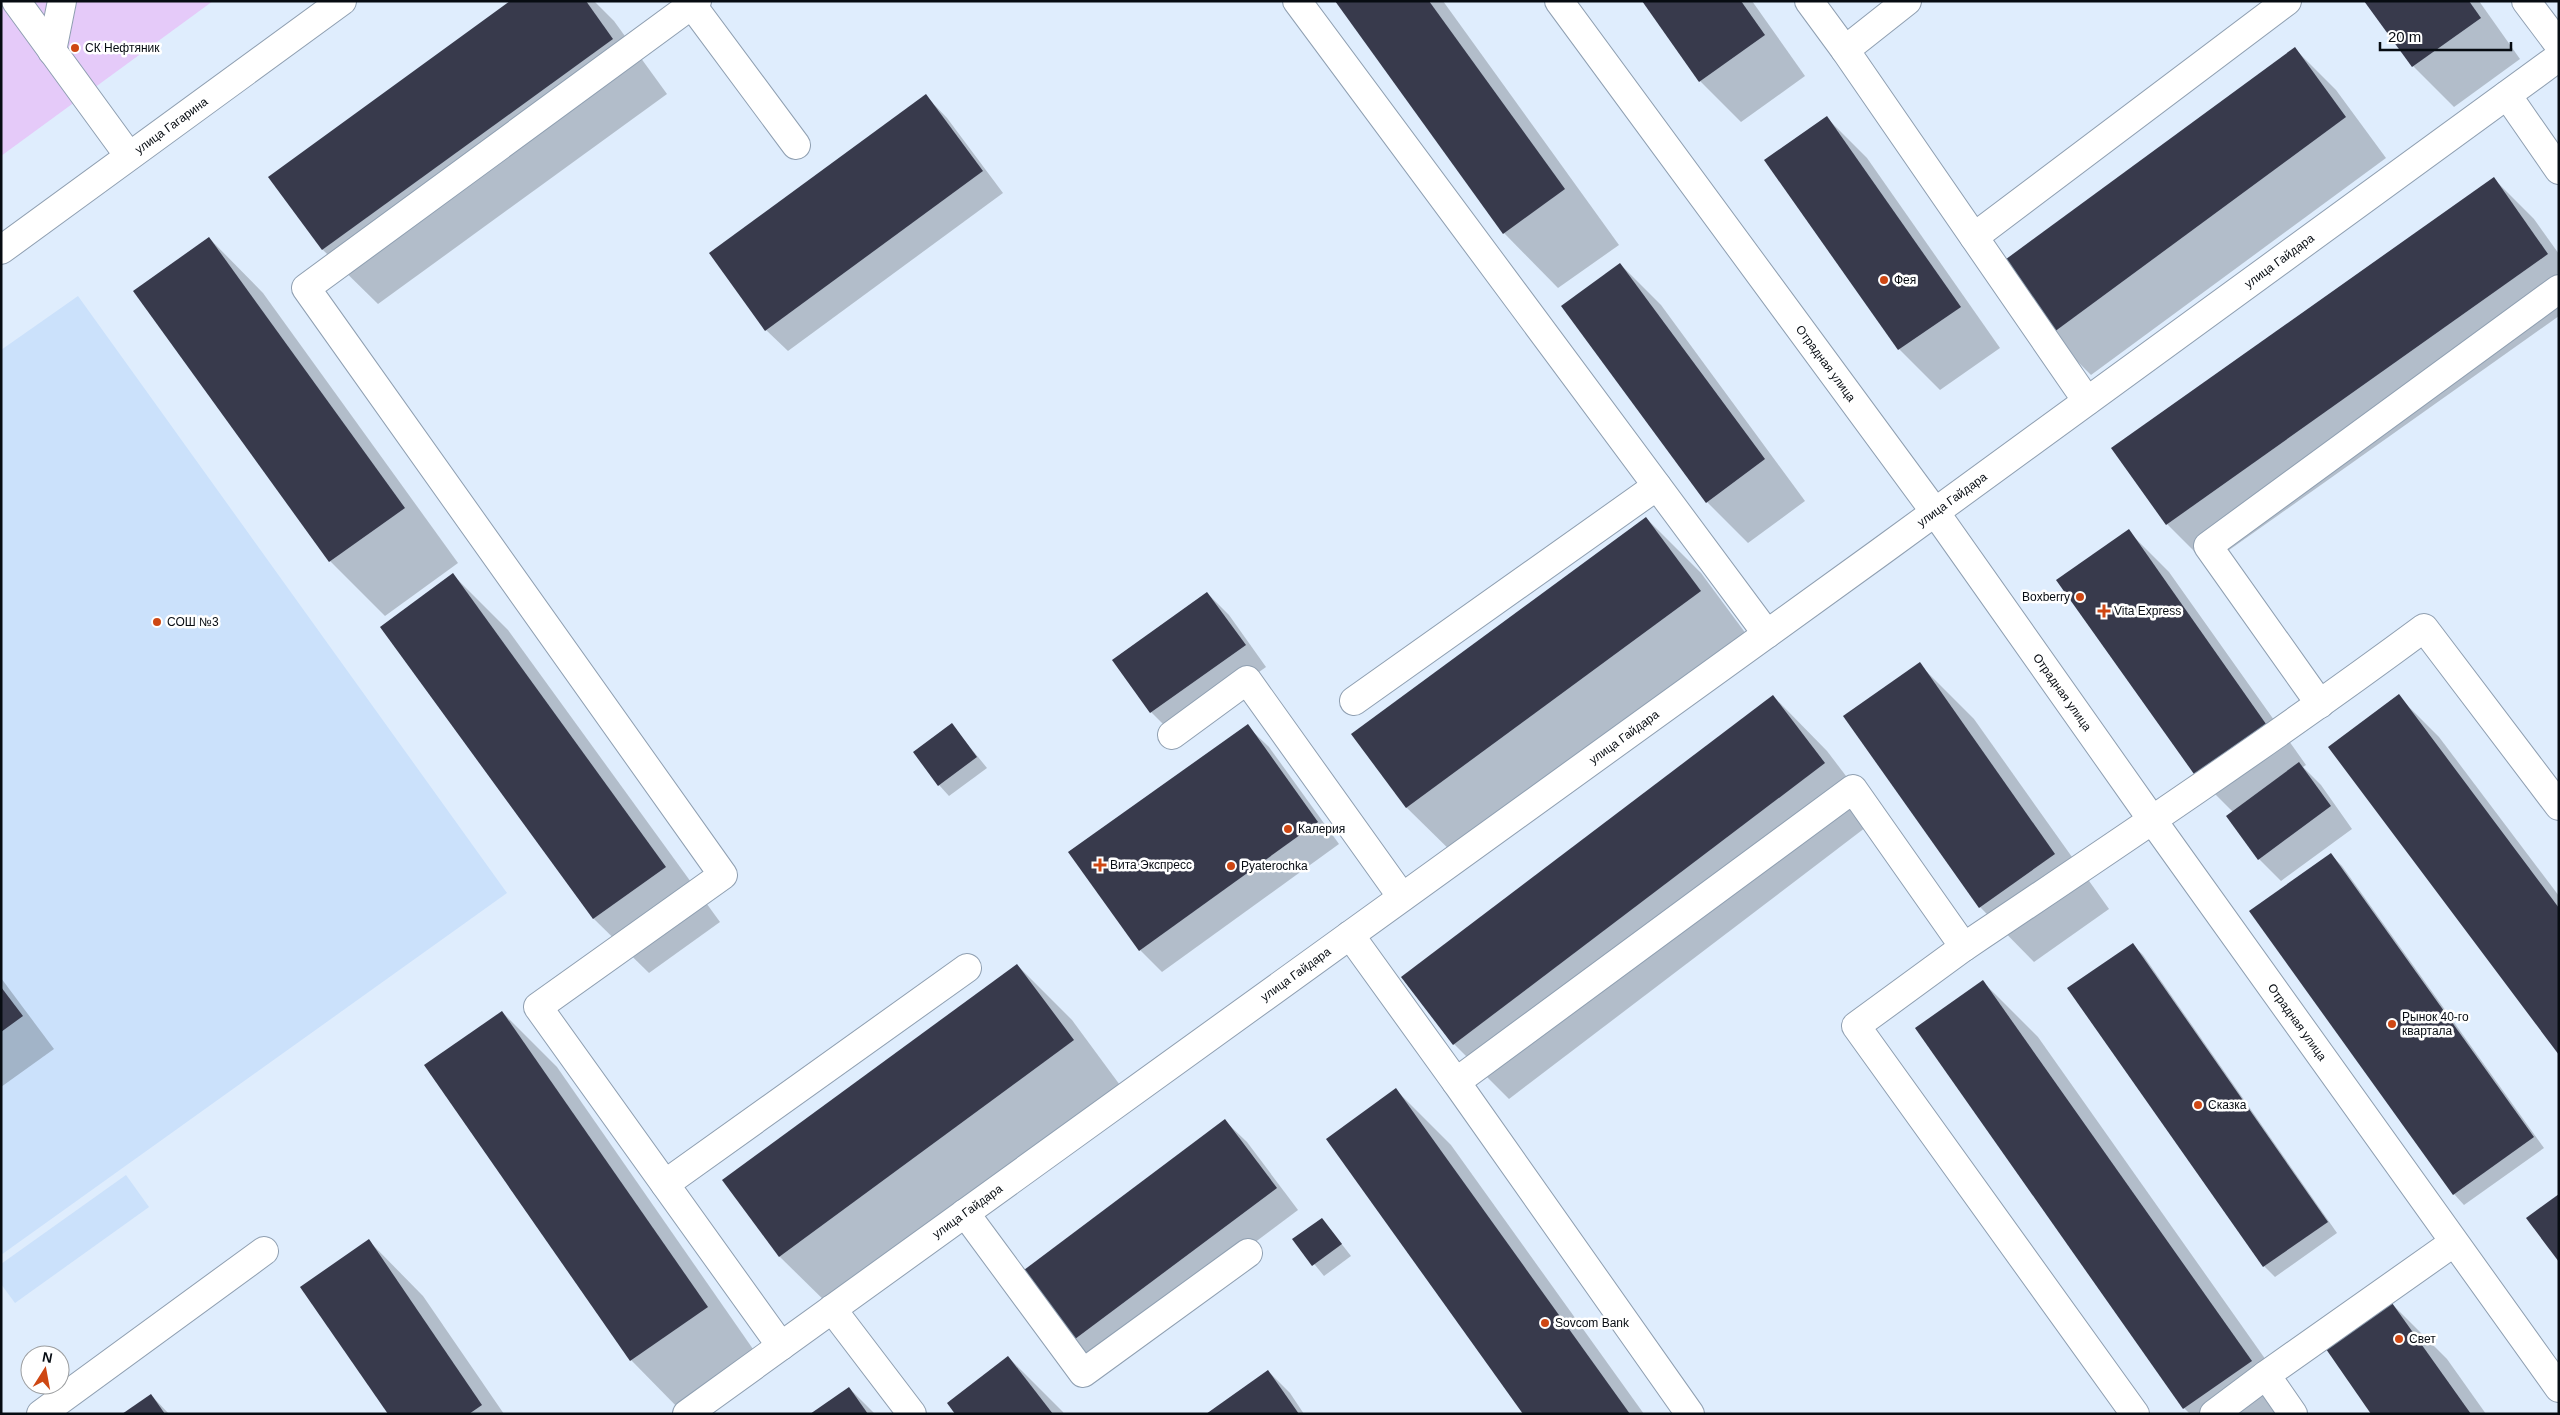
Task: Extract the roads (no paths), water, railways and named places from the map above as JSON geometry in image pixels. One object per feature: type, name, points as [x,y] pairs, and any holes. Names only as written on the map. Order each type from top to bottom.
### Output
[{"type":"street","points":[[16,1],[129,156]]},
{"type":"street","points":[[52,51],[62,1]]},
{"type":"street","name":"улица Гагарина","points":[[1,250],[342,1]]},
{"type":"street","points":[[1297,1],[1767,634]]},
{"type":"street","name":"Отрадная улица","points":[[1559,1],[1935,512],[2152,821],[2453,1243],[2559,1388]]},
{"type":"street","points":[[1809,1],[1845,50],[2087,401]]},
{"type":"street","points":[[1845,50],[1907,1]]},
{"type":"street","points":[[1974,237],[2287,1]]},
{"type":"street","points":[[2526,1],[2559,45]]},
{"type":"street","points":[[781,1346],[538,1007],[723,875],[306,288],[692,2],[796,145]]},
{"type":"street","name":"улица Гайдара","points":[[687,1414],[1767,634],[2559,57]]},
{"type":"street","points":[[2507,94],[2559,170]]},
{"type":"street","points":[[2320,704],[2208,546],[2559,289]]},
{"type":"street","points":[[1354,701],[1657,486]]},
{"type":"street","points":[[2135,1414],[1856,1026],[1964,947],[2152,821],[2320,704],[2424,628],[2559,806]]},
{"type":"street","points":[[1172,734],[1247,680],[1402,897]]},
{"type":"street","points":[[1456,1082],[1853,790],[1964,947]]},
{"type":"street","points":[[1350,935],[1690,1414]]},
{"type":"street","points":[[665,1184],[967,968]]},
{"type":"street","points":[[965,1213],[1083,1373],[1248,1253]]},
{"type":"street","points":[[2214,1414],[2453,1243]]},
{"type":"street","points":[[40,1414],[264,1251]]},
{"type":"street","points":[[832,1309],[912,1414]]},
{"type":"street","points":[[2266,1375],[2293,1414]]},
{"type":"place","name":"СК Нефтяник","points":[[75,48]]},
{"type":"place","name":"Фея","points":[[1884,280]]},
{"type":"place","name":"Boxberry","points":[[2080,597]]},
{"type":"place","name":"Vita Express","points":[[2104,611]]},
{"type":"place","name":"СОШ №3","points":[[157,622]]},
{"type":"place","name":"Калерия","points":[[1288,829]]},
{"type":"place","name":"Вита Экспресс","points":[[1100,865]]},
{"type":"place","name":"Pyaterochka","points":[[1231,866]]},
{"type":"place","name":"Рынок 40-го квартала","points":[[2392,1024]]},
{"type":"place","name":"Сказка","points":[[2198,1105]]},
{"type":"place","name":"Sovcom Bank","points":[[1545,1323]]},
{"type":"place","name":"Свет","points":[[2399,1339]]}]
